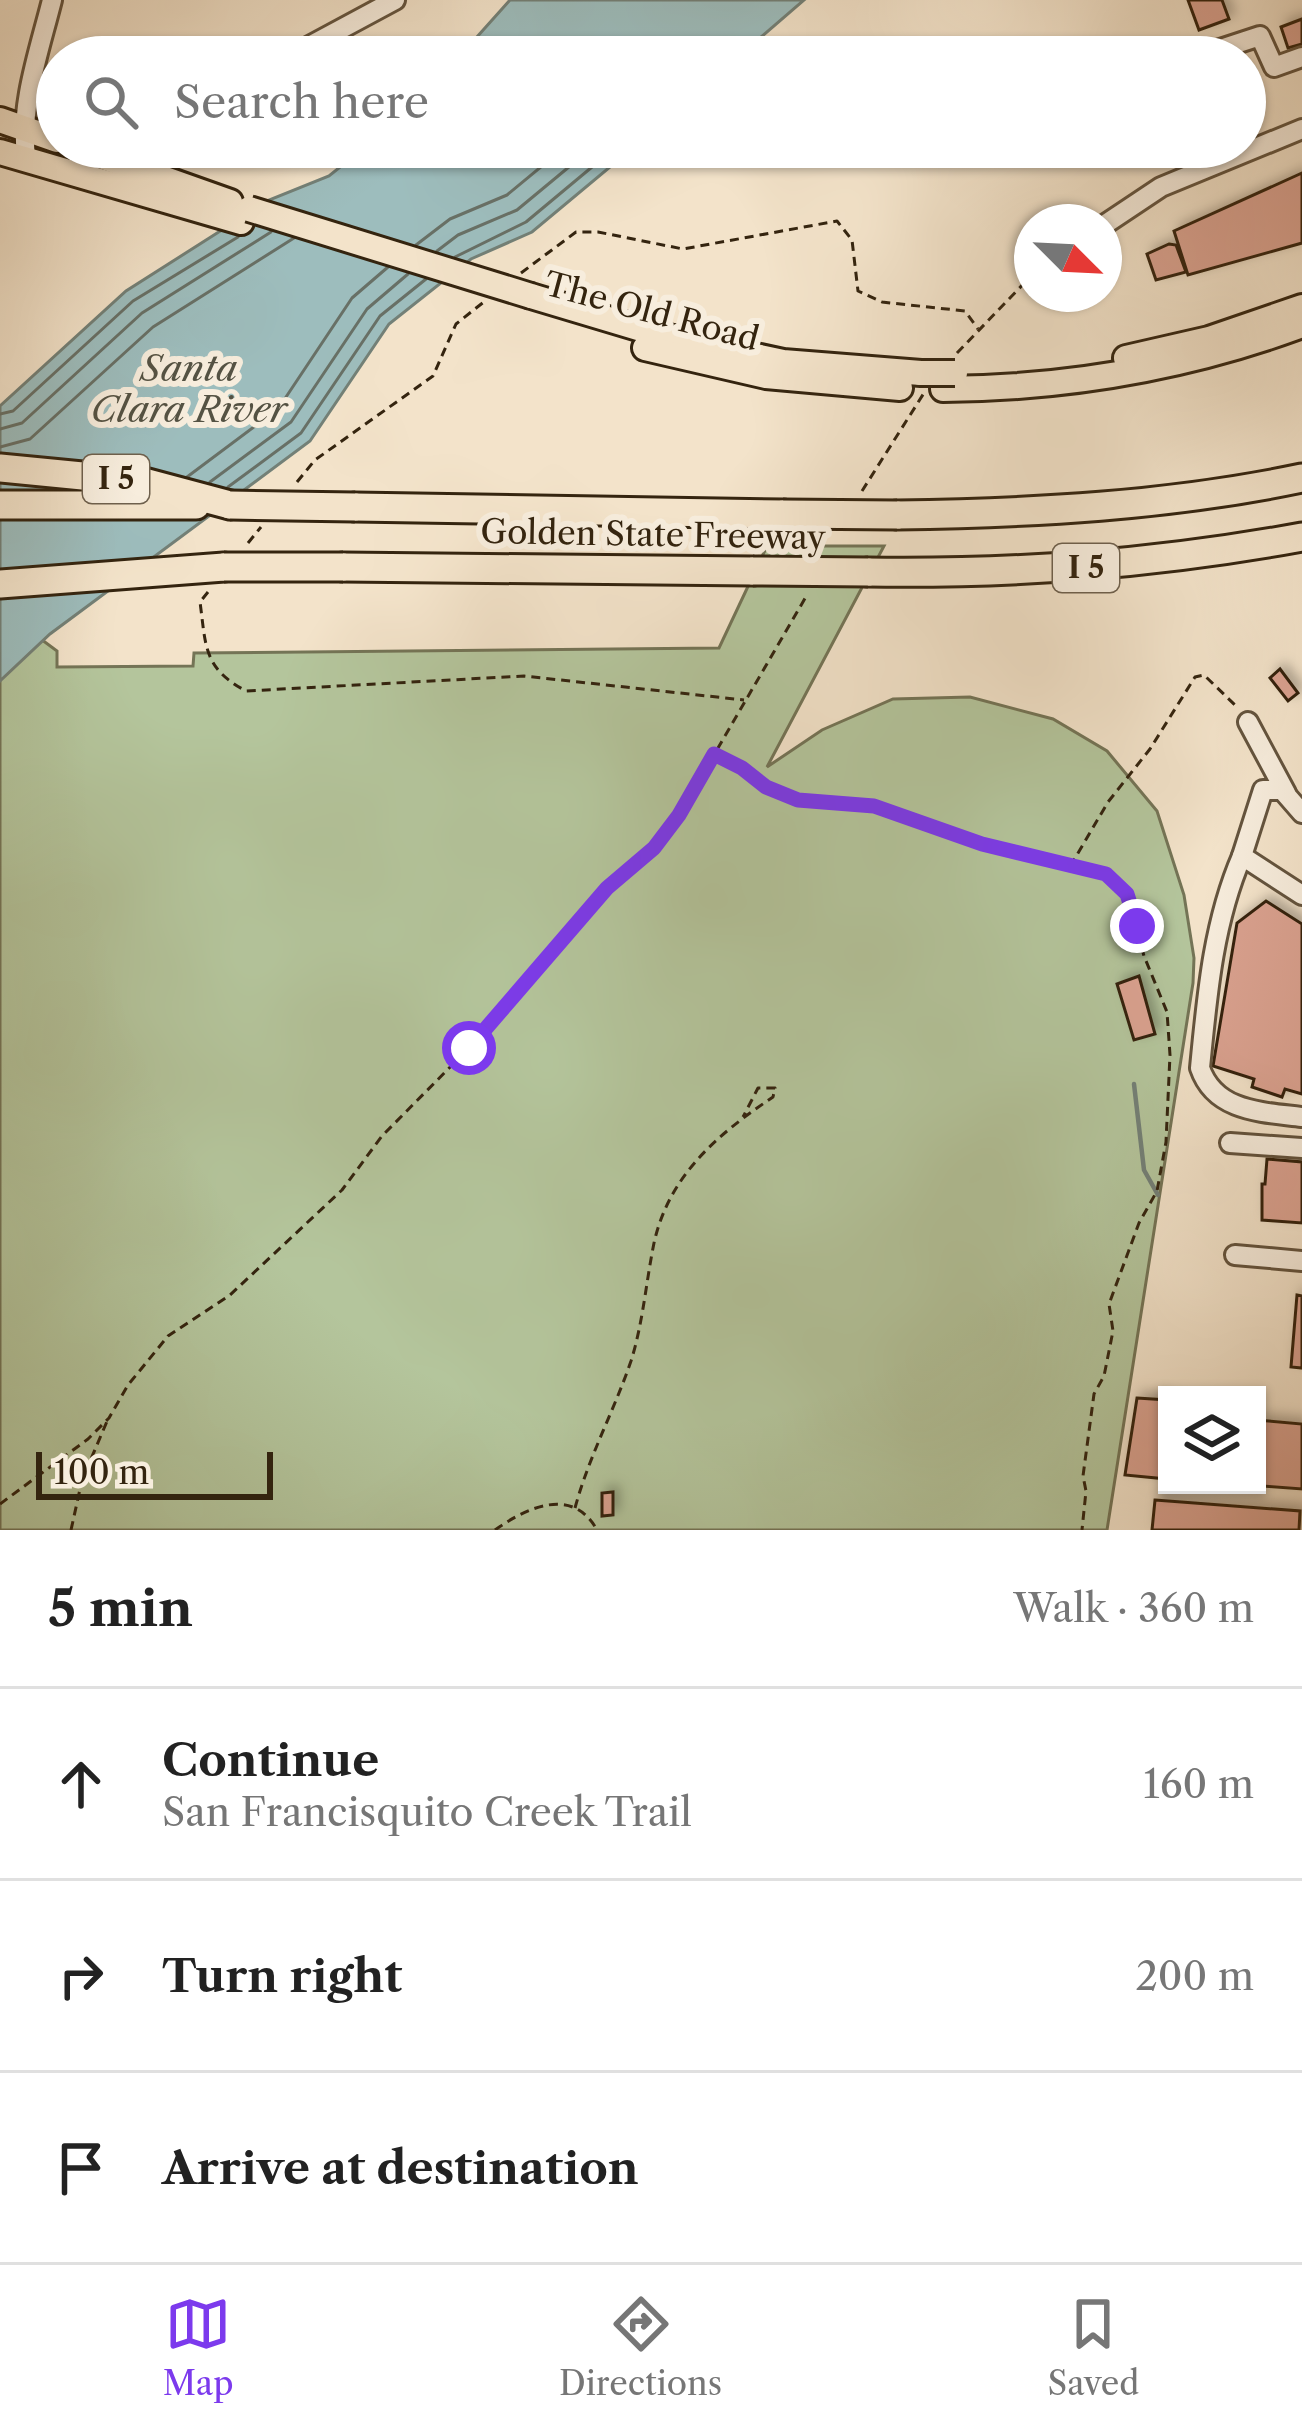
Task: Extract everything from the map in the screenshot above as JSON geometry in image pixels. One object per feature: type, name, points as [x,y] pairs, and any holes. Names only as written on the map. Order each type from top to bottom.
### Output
[{"type":"highway","name":"I 5","points":[[0,468],[145,482],[230,505]]},
{"type":"highway","name":"Golden State Freeway","points":[[0,505],[897,515],[1094,507],[1224,493],[1302,478]]},
{"type":"highway","name":"Golden State Freeway","points":[[0,565],[986,573],[1104,567],[1302,537]]},
{"type":"highway","name":"I 5","points":[[0,584],[227,566]]},
{"type":"main road","name":"The Old Road","points":[[0,152],[36,158]]},
{"type":"main road","name":"The Old Road","points":[[95,168],[522,295],[720,368],[842,385],[949,381],[1029,386],[1120,375],[1238,349],[1302,329]]},
{"type":"main road","name":"The Old Road","points":[[128,168],[245,215]]},
{"type":"main road","name":"The Old Road","points":[[949,381],[1131,357],[1210,339],[1302,307]]},
{"type":"street","points":[[40,36],[52,0]]},
{"type":"street","points":[[328,36],[395,0]]},
{"type":"street","points":[[26,158],[11,123],[36,48]]},
{"type":"street","points":[[1266,49],[1274,67],[1302,57]]},
{"type":"street","points":[[1266,144],[1302,129]]},
{"type":"street","points":[[1122,213],[1161,187],[1207,168]]},
{"type":"street","points":[[1248,722],[1302,813]]},
{"type":"street","points":[[1286,793],[1263,790],[1226,891],[1200,1068],[1206,1086],[1223,1101],[1302,1117]]},
{"type":"street","points":[[1242,856],[1302,895]]},
{"type":"street","points":[[1230,1143],[1302,1148]]},
{"type":"street","points":[[1235,1255],[1302,1261]]},
{"type":"path","points":[[522,295],[576,232],[682,249],[837,221],[852,240],[858,291],[882,302],[965,311],[980,331]]},
{"type":"path","points":[[286,496],[315,460],[433,376],[456,324],[493,295]]},
{"type":"path","points":[[71,1530],[82,1480],[128,1385],[168,1336],[230,1295],[342,1190],[382,1136],[469,1048],[607,888],[654,848],[679,815],[746,700],[524,676],[246,691],[223,678],[208,657],[200,602],[272,513]]},
{"type":"path","points":[[1071,865],[1108,802],[1150,749],[1196,677],[1204,675],[1216,683],[1248,722]]},
{"type":"path","points":[[714,754],[766,787],[798,800],[874,806],[963,838],[1106,874],[1127,894],[1144,956],[1167,1012],[1166,1142],[1157,1191],[1139,1223],[1109,1304],[1113,1330],[1104,1376],[1094,1394],[1083,1476],[1082,1530]]},
{"type":"path","points":[[575,1508],[587,1461],[632,1358],[655,1237],[671,1199],[694,1160],[773,1097],[775,1088],[758,1088],[743,1117]]},
{"type":"path","points":[[0,1504],[67,1457],[109,1418]]},
{"type":"path","points":[[495,1530],[529,1509],[550,1503],[575,1508],[590,1518],[596,1530]]},
{"type":"green space","points":[[767,546],[884,546],[767,767],[822,730],[893,699],[970,697],[1053,719],[1107,751],[1157,811],[1184,895],[1193,983],[1107,1530],[0,1530],[0,628],[26,628],[57,651],[57,667],[193,666],[194,653],[719,648]]},
{"type":"water","points":[[510,0],[804,0],[762,36],[478,36]]},
{"type":"water","name":"Santa Clara River","points":[[339,168],[609,168],[532,232],[471,259],[389,324],[310,441],[50,634],[0,681],[0,406],[126,291],[269,200]]},
{"type":"building","points":[[1188,0],[1222,0],[1229,19],[1199,30]]},
{"type":"building","points":[[1302,19],[1302,44],[1288,48],[1281,27]]},
{"type":"building","points":[[1302,173],[1302,243],[1188,275],[1174,231]]},
{"type":"building","points":[[1176,245],[1186,272],[1156,280],[1147,254]]},
{"type":"building","points":[[1280,669],[1298,693],[1288,701],[1270,678]]},
{"type":"building","points":[[1266,901],[1302,924],[1302,1094],[1285,1089],[1282,1097],[1252,1087],[1254,1079],[1213,1066],[1237,923]]},
{"type":"building","points":[[1139,976],[1155,1034],[1134,1040],[1117,984]]},
{"type":"building","points":[[1267,1159],[1302,1162],[1302,1223],[1262,1220]]},
{"type":"building","points":[[1297,1295],[1302,1296],[1302,1368],[1291,1367]]},
{"type":"building","points":[[1137,1398],[1158,1399],[1158,1478],[1125,1475]]},
{"type":"building","points":[[1266,1421],[1302,1424],[1302,1489],[1266,1486]]},
{"type":"building","points":[[613,1492],[613,1515],[602,1516],[602,1493]]},
{"type":"building","points":[[1155,1500],[1300,1511],[1299,1530],[1152,1530]]},
{"type":"waterway","points":[[1134,1084],[1144,1170],[1158,1195]]},
{"type":"route","points":[[469,1048],[607,888],[654,848],[714,754],[766,787],[798,800],[874,806],[982,844],[1106,874],[1127,894],[1137,926]]}]
